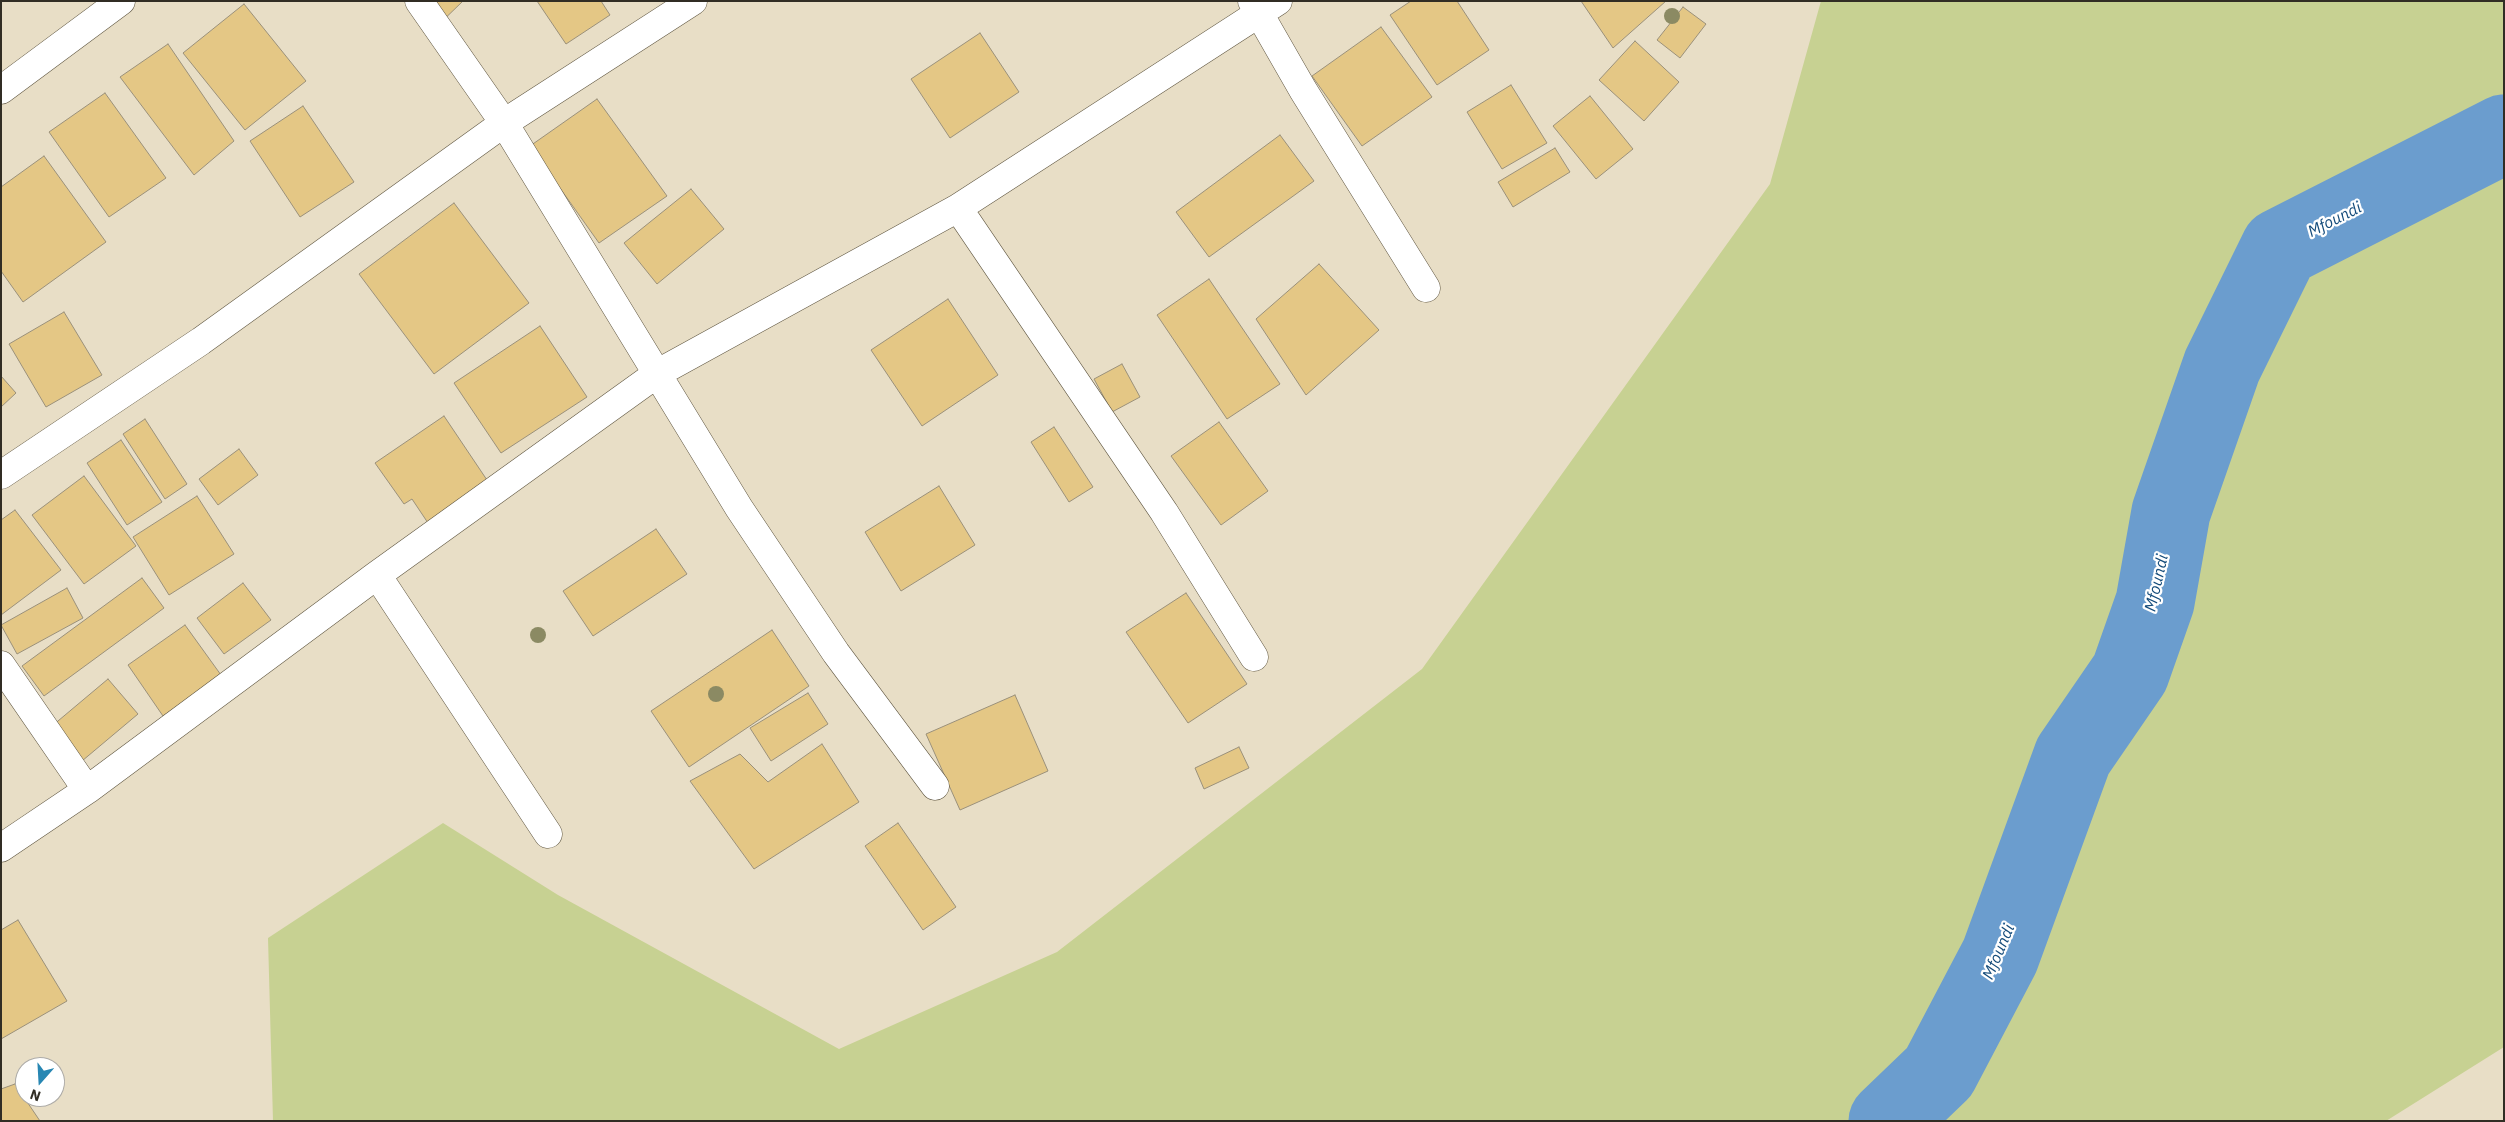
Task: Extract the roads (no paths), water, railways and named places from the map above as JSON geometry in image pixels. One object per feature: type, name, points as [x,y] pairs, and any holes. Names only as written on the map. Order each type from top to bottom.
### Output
[{"type":"street","points":[[1,90],[121,1]]},
{"type":"street","points":[[418,1],[504,123],[739,508],[836,653],[935,786]]},
{"type":"street","points":[[1,475],[201,341],[504,123],[693,1]]},
{"type":"street","points":[[1,848],[87,790],[377,574],[658,373],[958,208],[1264,5],[1303,90],[1426,288]]},
{"type":"street","points":[[958,208],[1164,512],[1254,656]]},
{"type":"street","points":[[377,574],[548,834]]},
{"type":"street","points":[[1,665],[87,790]]},
{"type":"waterway","name":"Mfoundi","points":[[1888,1121],[1939,1072],[2000,956],[2073,756],[2130,673],[2155,602],[2171,512],[2222,366],[2280,248],[2504,134]]}]
